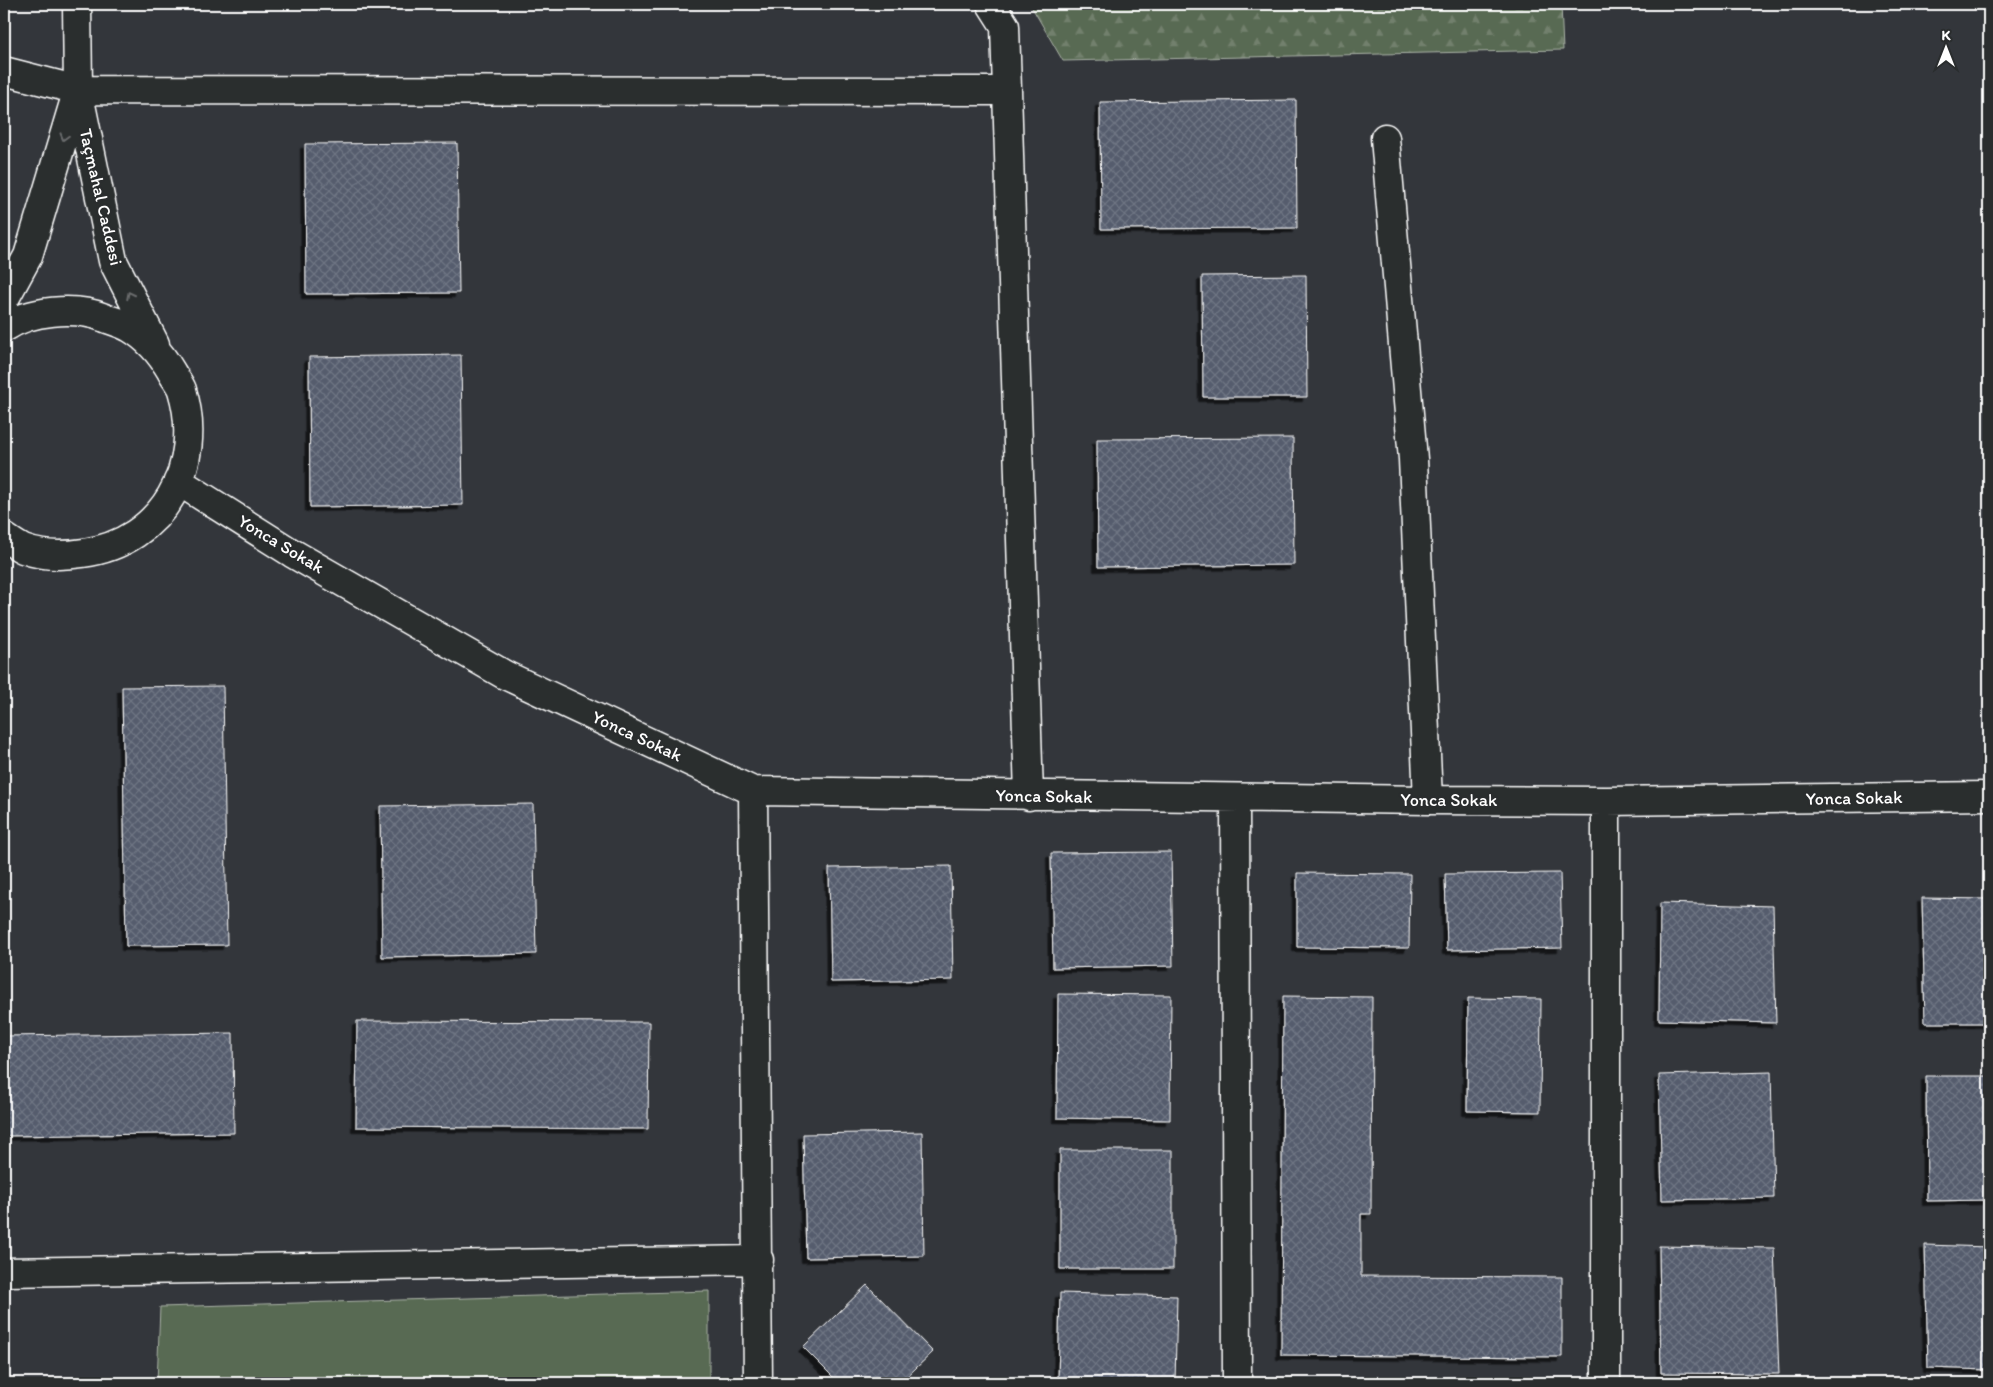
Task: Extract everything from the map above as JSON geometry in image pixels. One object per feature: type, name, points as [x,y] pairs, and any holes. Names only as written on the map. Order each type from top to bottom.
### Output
[{"type":"street","name":"Taçmahal Caddesi","points":[[4,537],[24,549],[63,556],[103,551],[139,533],[167,504],[184,468],[190,429],[182,389],[161,354],[113,261],[78,90],[77,4]]},
{"type":"street","points":[[991,4],[1005,26],[1029,796]]},
{"type":"street","points":[[4,70],[78,90],[1007,91]]},
{"type":"street","name":"Taçmahal Caddesi","points":[[4,300],[28,256],[78,90]]},
{"type":"street","points":[[1385,138],[1414,459],[1428,800]]},
{"type":"street","points":[[4,328],[12,323],[51,311],[92,312],[130,328],[161,354]]},
{"type":"street","name":"Yonca Sokak","points":[[178,481],[292,552],[505,674],[754,791],[1029,796],[1606,801],[1989,796]]},
{"type":"street","points":[[754,791],[758,1383]]},
{"type":"street","points":[[1235,798],[1237,1383]]},
{"type":"street","points":[[1606,801],[1606,1383]]},
{"type":"street","points":[[4,1272],[758,1260]]},
{"type":"green space","points":[[1030,4],[1561,4],[1563,50],[1063,61]]},
{"type":"green space","points":[[709,1291],[709,1383],[157,1383],[160,1307]]},
{"type":"building","points":[[1296,100],[1297,228],[1101,229],[1100,102]]},
{"type":"building","points":[[457,143],[459,293],[306,294],[305,144]]},
{"type":"building","points":[[1306,275],[1307,397],[1203,397],[1202,276]]},
{"type":"building","points":[[461,355],[463,505],[310,507],[309,357]]},
{"type":"building","points":[[1293,438],[1294,565],[1098,567],[1097,439]]},
{"type":"building","points":[[223,686],[227,945],[126,946],[122,687]]},
{"type":"building","points":[[533,804],[536,954],[382,957],[380,806]]},
{"type":"building","points":[[1171,852],[1173,966],[1053,968],[1051,853]]},
{"type":"building","points":[[951,866],[953,980],[831,982],[829,868]]},
{"type":"building","points":[[1297,873],[1410,874],[1409,948],[1297,947]]},
{"type":"building","points":[[1560,873],[1562,948],[1447,950],[1445,874]]},
{"type":"building","points":[[1922,898],[1989,899],[1989,1023],[1925,1023]]},
{"type":"building","points":[[1660,903],[1773,906],[1776,1023],[1659,1020]]},
{"type":"building","points":[[1058,994],[1171,995],[1170,1120],[1057,1118]]},
{"type":"building","points":[[1283,996],[1372,997],[1371,1214],[1361,1214],[1361,1276],[1562,1277],[1562,1357],[1281,1355]]},
{"type":"building","points":[[1468,998],[1541,999],[1540,1112],[1467,1111]]},
{"type":"building","points":[[357,1021],[649,1022],[648,1129],[356,1127]]},
{"type":"building","points":[[233,1033],[234,1133],[4,1136],[4,1036]]},
{"type":"building","points":[[1771,1072],[1774,1198],[1662,1200],[1659,1075]]},
{"type":"building","points":[[1926,1076],[1989,1076],[1989,1200],[1927,1201]]},
{"type":"building","points":[[922,1132],[924,1256],[806,1258],[803,1134]]},
{"type":"building","points":[[1060,1150],[1173,1150],[1173,1269],[1060,1269]]},
{"type":"building","points":[[1925,1245],[1989,1247],[1989,1370],[1928,1368]]},
{"type":"building","points":[[1659,1246],[1774,1248],[1779,1374],[1661,1373]]},
{"type":"building","points":[[867,1285],[933,1352],[900,1383],[839,1383],[803,1347]]},
{"type":"building","points":[[1060,1293],[1177,1296],[1175,1383],[1058,1383]]}]
